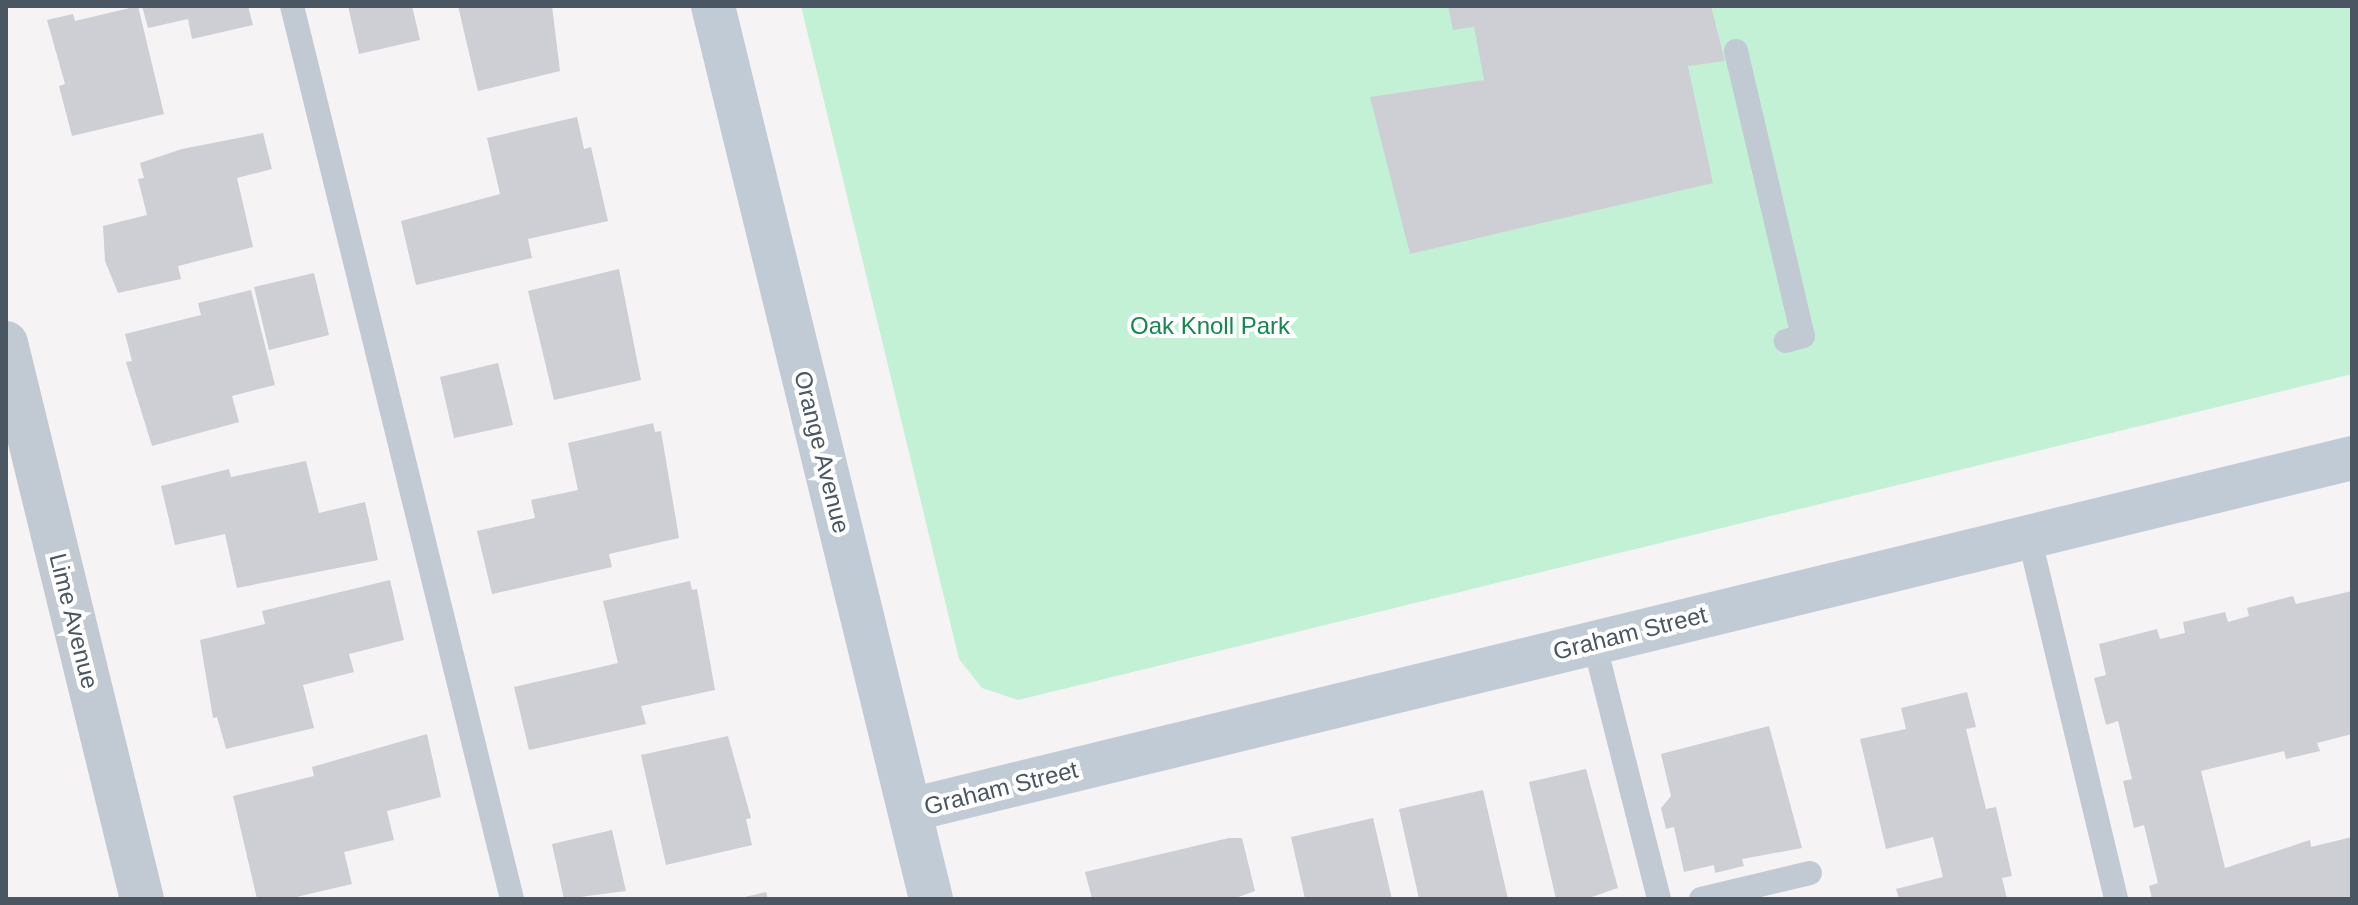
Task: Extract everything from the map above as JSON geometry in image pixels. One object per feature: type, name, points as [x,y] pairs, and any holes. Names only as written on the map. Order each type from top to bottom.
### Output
[{"type":"street","name":"Orange Avenue","points":[[713,6],[931,899]]},
{"type":"street","name":"Lime Avenue","points":[[6,343],[142,899]]},
{"type":"street","name":"Graham Street","points":[[910,810],[2352,458]]},
{"type":"lane","points":[[292,6],[512,899]]},
{"type":"lane","points":[[1736,51],[1803,336],[1786,341]]},
{"type":"lane","points":[[2029,536],[2116,899]]},
{"type":"lane","points":[[1594,642],[1659,899]]},
{"type":"lane","points":[[1701,899],[1810,873]]},
{"type":"green space","name":"Oak Knoll Park","points":[[801,6],[2352,6],[2352,374],[1018,700],[982,688],[959,659]]},
{"type":"building","points":[[138,6],[164,114],[72,136],[59,86],[65,84],[47,20],[73,14],[75,21]]},
{"type":"building","points":[[142,6],[248,6],[253,25],[192,39],[188,19],[148,28]]},
{"type":"building","points":[[348,6],[412,6],[420,40],[359,54]]},
{"type":"building","points":[[458,6],[552,6],[560,71],[478,91]]},
{"type":"building","points":[[1448,6],[1711,6],[1725,61],[1688,66],[1713,183],[1410,254],[1370,97],[1484,80],[1474,27],[1453,30]]},
{"type":"building","points":[[577,117],[584,149],[591,147],[608,221],[528,239],[532,258],[416,285],[401,221],[500,194],[487,138]]},
{"type":"building","points":[[263,133],[272,169],[237,178],[253,247],[178,266],[181,279],[118,293],[105,261],[103,226],[147,215],[138,179],[144,178],[140,163],[182,149]]},
{"type":"building","points":[[619,269],[641,380],[554,400],[528,291]]},
{"type":"building","points":[[314,273],[329,335],[269,350],[254,287]]},
{"type":"building","points":[[251,290],[275,385],[232,396],[239,422],[152,446],[126,362],[132,361],[125,334],[201,315],[198,303]]},
{"type":"building","points":[[498,363],[513,425],[454,438],[440,377]]},
{"type":"building","points":[[653,423],[655,432],[661,431],[679,538],[609,554],[612,567],[492,594],[477,531],[535,518],[531,500],[578,490],[568,443]]},
{"type":"building","points":[[306,461],[319,513],[365,502],[378,560],[237,588],[225,534],[175,545],[161,486],[229,469],[231,477]]},
{"type":"building","points":[[390,580],[404,640],[349,654],[354,672],[303,685],[314,728],[226,749],[217,717],[213,718],[200,640],[265,624],[262,611]]},
{"type":"building","points":[[690,581],[692,590],[697,589],[715,690],[641,706],[646,724],[529,750],[514,687],[618,663],[603,601]]},
{"type":"building","points":[[2352,591],[2352,734],[2317,743],[2320,751],[2286,759],[2284,751],[2201,771],[2225,868],[2310,840],[2311,847],[2352,837],[2352,899],[2152,899],[2149,886],[2158,883],[2144,825],[2134,828],[2123,781],[2132,779],[2118,721],[2106,725],[2094,678],[2106,675],[2099,644],[2157,629],[2160,639],[2185,633],[2183,622],[2225,612],[2228,622],[2249,616],[2247,608],[2293,596],[2296,604]]},
{"type":"building","points":[[1967,692],[1976,727],[1966,729],[1986,809],[1996,807],[2012,876],[2002,878],[2007,899],[1899,899],[1896,889],[1943,877],[1933,837],[1886,849],[1860,739],[1906,729],[1901,708]]},
{"type":"building","points":[[1769,726],[1802,848],[1742,859],[1744,866],[1715,873],[1714,865],[1684,872],[1674,827],[1666,829],[1661,808],[1671,796],[1661,754]]},
{"type":"building","points":[[427,734],[441,797],[387,811],[394,840],[344,852],[352,884],[288,899],[257,899],[233,796],[314,776],[312,767]]},
{"type":"building","points":[[728,736],[751,818],[746,819],[752,845],[666,865],[641,755]]},
{"type":"building","points":[[1586,769],[1618,888],[1586,899],[1556,899],[1529,782]]},
{"type":"building","points":[[1483,790],[1508,899],[1419,899],[1399,809]]},
{"type":"building","points":[[1373,818],[1392,899],[1305,899],[1291,837]]},
{"type":"building","points":[[612,830],[626,891],[564,899],[552,844]]},
{"type":"building","points":[[1229,838],[1242,838],[1255,891],[1233,899],[1092,899],[1085,872]]},
{"type":"building","points":[[766,892],[768,899],[741,899],[741,898]]}]
